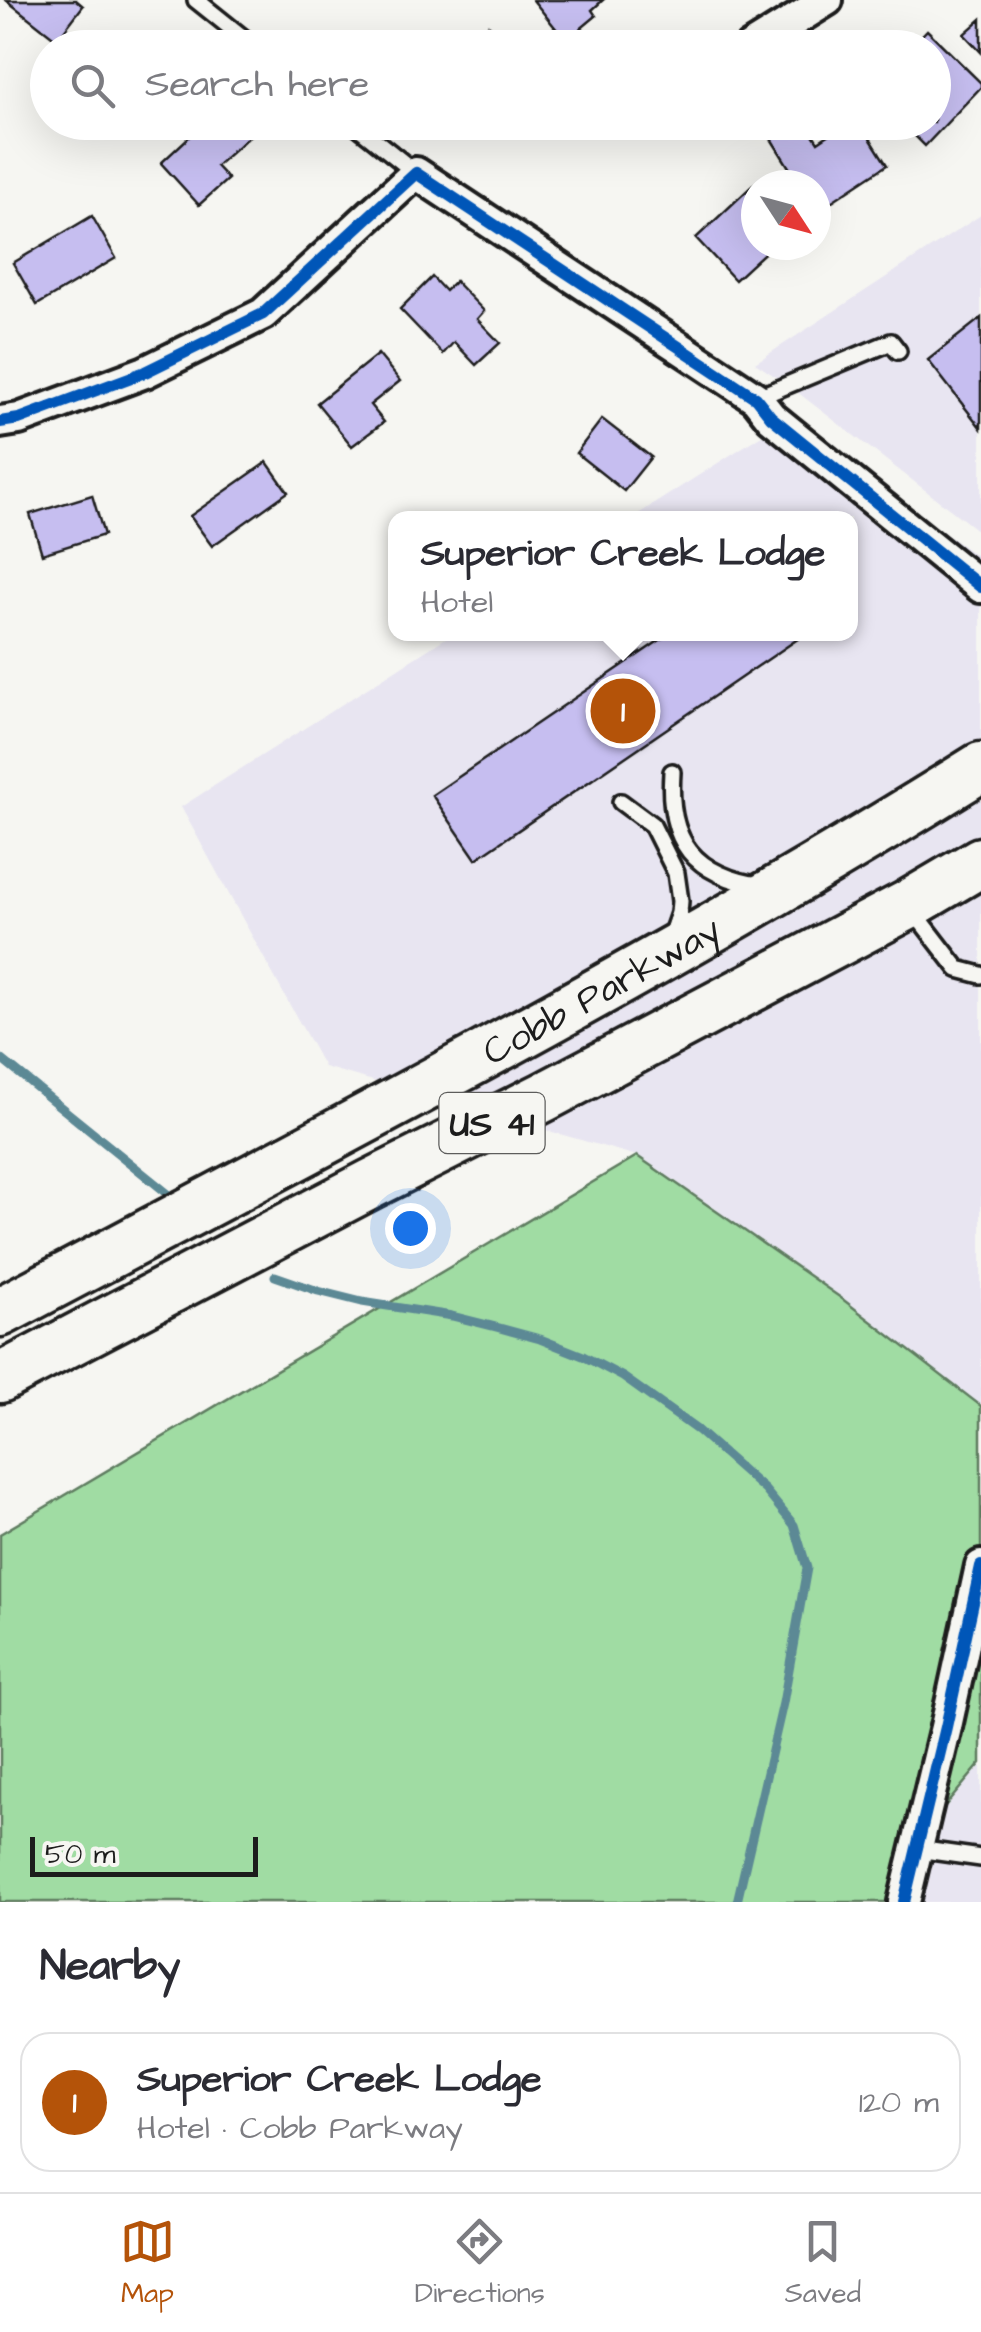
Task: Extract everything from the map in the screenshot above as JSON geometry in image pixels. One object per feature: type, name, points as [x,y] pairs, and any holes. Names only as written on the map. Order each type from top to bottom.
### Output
[{"type":"main road","name":"Cobb Parkway","points":[[0,1312],[258,1178],[659,960],[981,767]]},
{"type":"main road","name":"Cobb Parkway","points":[[0,1378],[544,1097],[908,905],[981,862]]},
{"type":"street","points":[[779,30],[827,0]]},
{"type":"street","points":[[0,422],[19,420],[145,372],[263,314],[416,173],[756,398],[771,417],[981,587]]},
{"type":"street","points":[[904,1902],[981,1566]]},
{"type":"lane","points":[[196,0],[234,30]]},
{"type":"lane","points":[[375,140],[416,173]]},
{"type":"lane","points":[[756,398],[890,342],[898,351]]},
{"type":"lane","points":[[672,772],[672,812],[679,833],[700,862],[726,878],[782,888]]},
{"type":"lane","points":[[621,802],[652,825],[680,889],[673,934],[659,960]]},
{"type":"lane","points":[[908,905],[958,969],[981,974]]},
{"type":"lane","points":[[917,1849],[981,1858]]},
{"type":"shaded area","points":[[981,215],[981,533],[755,363]]},
{"type":"shaded area","points":[[785,420],[981,559],[981,1406],[841,1298],[637,1156],[324,1067],[181,807],[441,641],[858,641],[858,511],[643,511]]},
{"type":"shaded area","points":[[981,1763],[981,1902],[910,1902],[920,1836]]},
{"type":"green space","points":[[637,1156],[841,1298],[981,1406],[981,1763],[920,1836],[910,1902],[0,1902],[0,1534]]},
{"type":"building","points":[[6,0],[76,0],[83,6],[65,30],[44,30]]},
{"type":"building","points":[[533,0],[603,0],[592,10],[596,16],[579,30],[557,30]]},
{"type":"building","points":[[981,19],[981,52],[964,34]]},
{"type":"building","points":[[951,54],[981,83],[951,119]]},
{"type":"building","points":[[186,140],[245,140],[216,166],[228,179],[199,205],[161,163]]},
{"type":"building","points":[[772,140],[871,140],[887,165],[831,202],[831,170],[791,170]]},
{"type":"building","points":[[741,196],[741,260],[757,260],[735,280],[696,238]]},
{"type":"building","points":[[92,216],[116,258],[37,305],[13,263]]},
{"type":"building","points":[[432,277],[445,291],[455,281],[484,311],[477,319],[500,343],[476,365],[454,342],[443,354],[400,309]]},
{"type":"building","points":[[981,318],[981,428],[928,360]]},
{"type":"building","points":[[378,354],[400,381],[370,405],[384,422],[352,446],[317,403]]},
{"type":"building","points":[[602,419],[651,457],[624,491],[576,453]]},
{"type":"building","points":[[267,462],[288,492],[212,546],[190,516]]},
{"type":"building","points":[[92,495],[104,535],[42,554],[30,514]]},
{"type":"building","points":[[659,641],[795,641],[476,859],[432,795]]},
{"type":"waterway","points":[[0,1058],[167,1193]]},
{"type":"waterway","points":[[275,1276],[362,1302],[496,1327],[583,1356],[623,1377],[697,1430],[765,1490],[794,1525],[807,1568],[783,1703],[737,1902]]},
{"type":"cycle path","points":[[0,422],[19,419],[145,372],[263,314],[416,173],[756,398],[771,417],[981,587]]},
{"type":"cycle path","points":[[904,1902],[981,1566]]},
{"type":"place","name":"Superior Creek Lodge","points":[[623,711]]}]
